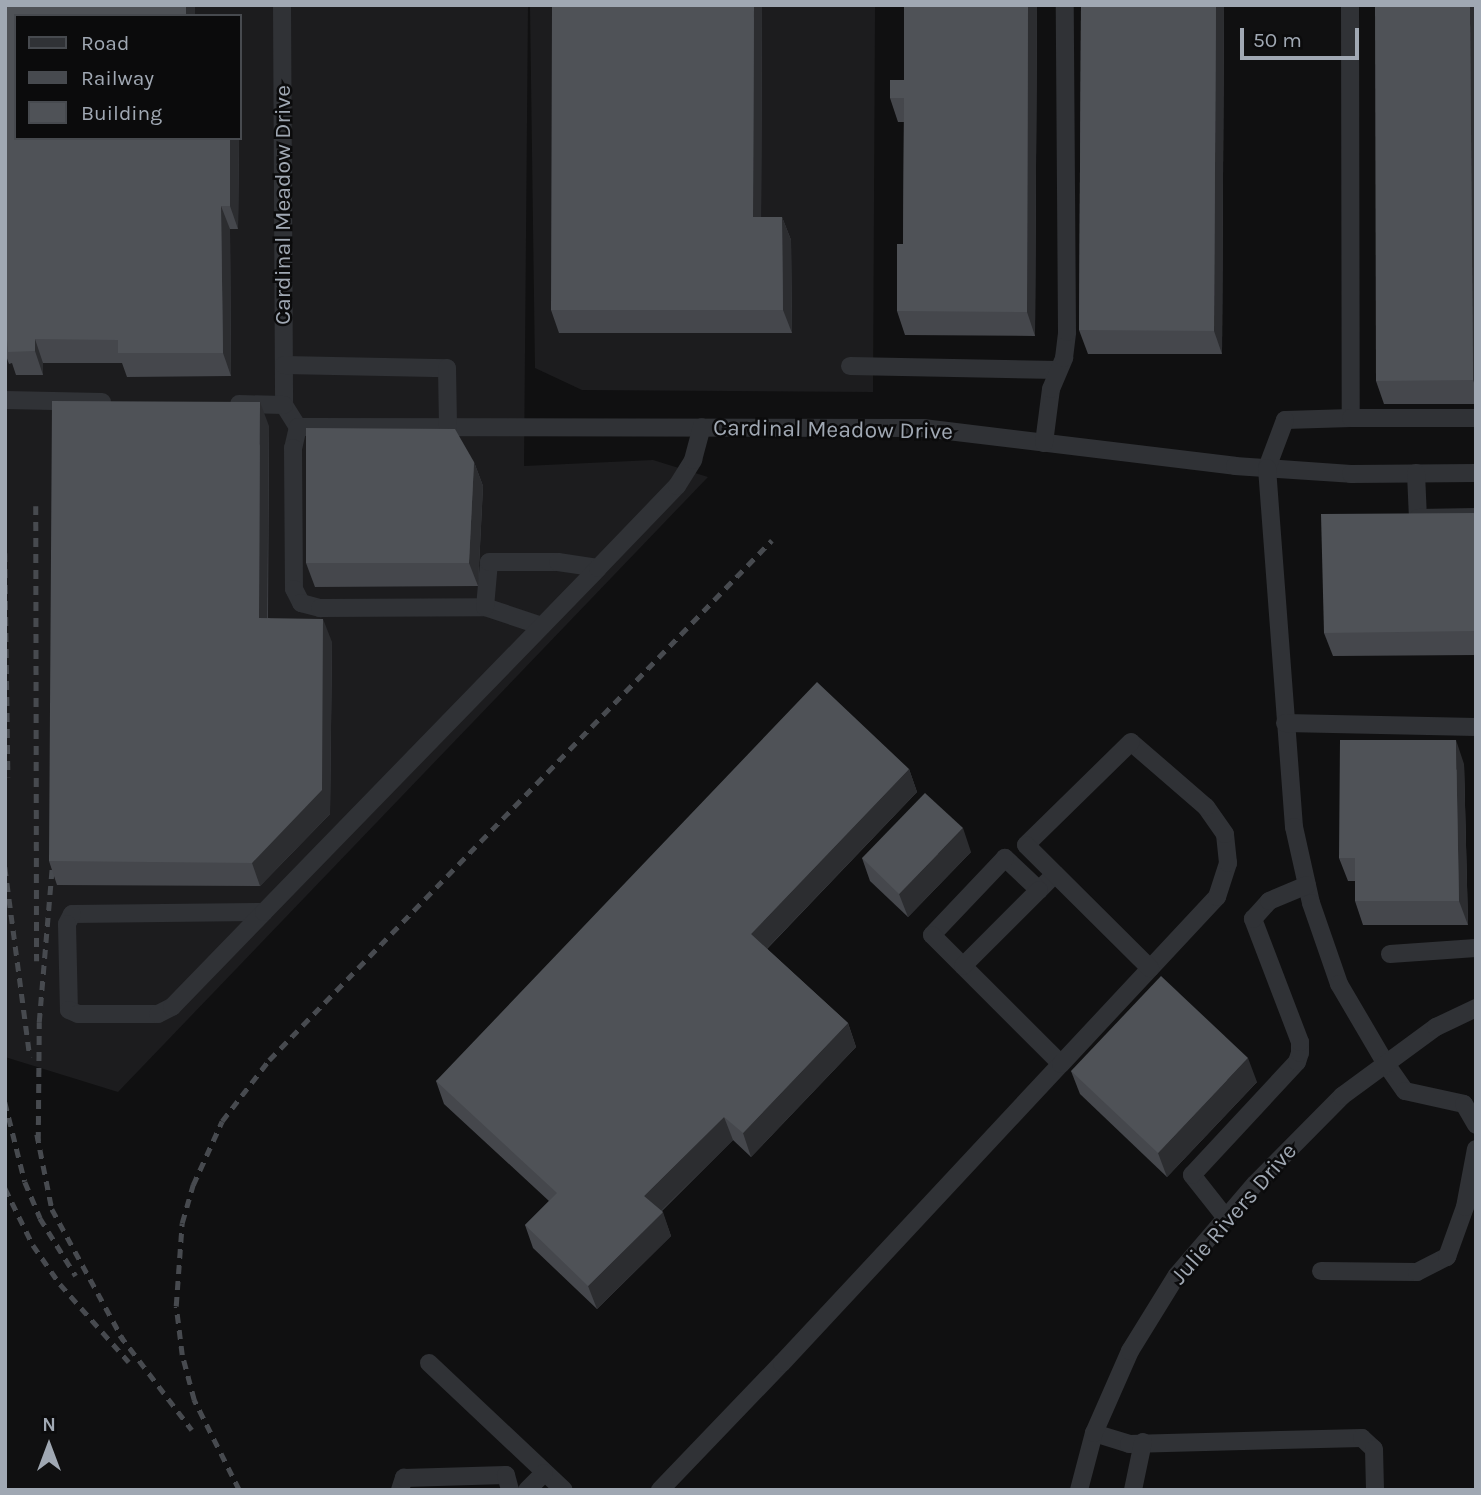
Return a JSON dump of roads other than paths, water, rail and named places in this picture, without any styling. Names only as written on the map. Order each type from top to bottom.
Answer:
[{"type":"street","name":"Cardinal Meadow Drive","points":[[282,5],[284,405]]},
{"type":"street","points":[[1044,443],[1067,332],[1065,5]]},
{"type":"street","points":[[1350,5],[1351,418]]},
{"type":"street","points":[[284,365],[447,368],[448,427]]},
{"type":"street","points":[[850,366],[1058,370]]},
{"type":"street","points":[[5,400],[117,402]]},
{"type":"street","points":[[214,404],[284,405],[298,426],[292,448],[294,589],[301,603],[320,608],[485,607],[542,626]]},
{"type":"street","points":[[1476,418],[1285,420],[1267,468],[1294,827],[1307,885],[1339,984],[1405,1091],[1464,1104],[1476,1125]]},
{"type":"street","name":"Cardinal Meadow Drive","points":[[298,426],[923,428],[1267,468],[1476,473]]},
{"type":"street","points":[[264,912],[72,915],[67,925],[69,1010],[78,1014],[158,1014],[172,1007],[677,486],[694,460],[702,427]]},
{"type":"street","points":[[1416,473],[1418,518]]},
{"type":"street","points":[[1393,518],[1476,517]]},
{"type":"street","points":[[485,607],[489,562],[558,562],[598,568]]},
{"type":"street","points":[[1285,723],[1476,727]]},
{"type":"street","points":[[660,1490],[1217,897],[1228,863],[1225,834],[1206,807],[1131,742],[1026,845],[1150,968]]},
{"type":"street","points":[[1039,890],[1005,858],[932,935],[1061,1064]]},
{"type":"street","points":[[963,966],[1055,874]]},
{"type":"street","points":[[1226,1218],[1192,1175],[1297,1062],[1300,1053],[1300,1042],[1253,919],[1269,901],[1307,885]]},
{"type":"street","points":[[1390,954],[1476,948]]},
{"type":"street","name":"Julie Rivers Drive","points":[[1079,1490],[1094,1433],[1130,1351],[1177,1275],[1226,1218],[1342,1096],[1436,1027],[1476,1008]]},
{"type":"street","points":[[1321,1271],[1417,1272],[1447,1256],[1465,1207],[1476,1149]]},
{"type":"street","points":[[429,1363],[564,1490]]},
{"type":"street","points":[[1094,1433],[1129,1444],[1362,1438],[1374,1449],[1375,1490]]},
{"type":"street","points":[[1133,1490],[1143,1442]]},
{"type":"street","points":[[527,1490],[544,1472]]},
{"type":"street","points":[[400,1490],[404,1478],[506,1475],[510,1490]]},
{"type":"railway","points":[[36,506],[37,961]]},
{"type":"railway","points":[[239,1490],[194,1400],[182,1355],[176,1306],[182,1223],[193,1185],[222,1121],[269,1060],[772,540]]},
{"type":"railway","points":[[5,553],[8,777]]},
{"type":"railway","points":[[38,1141],[39,1022],[53,854]]},
{"type":"railway","points":[[5,867],[30,1057]]},
{"type":"railway","points":[[5,1102],[25,1182],[40,1218],[76,1276]]},
{"type":"railway","points":[[37,1134],[52,1209],[124,1341]]},
{"type":"railway","points":[[5,1188],[33,1245],[60,1284],[129,1362]]},
{"type":"railway","points":[[120,1335],[192,1430]]}]
